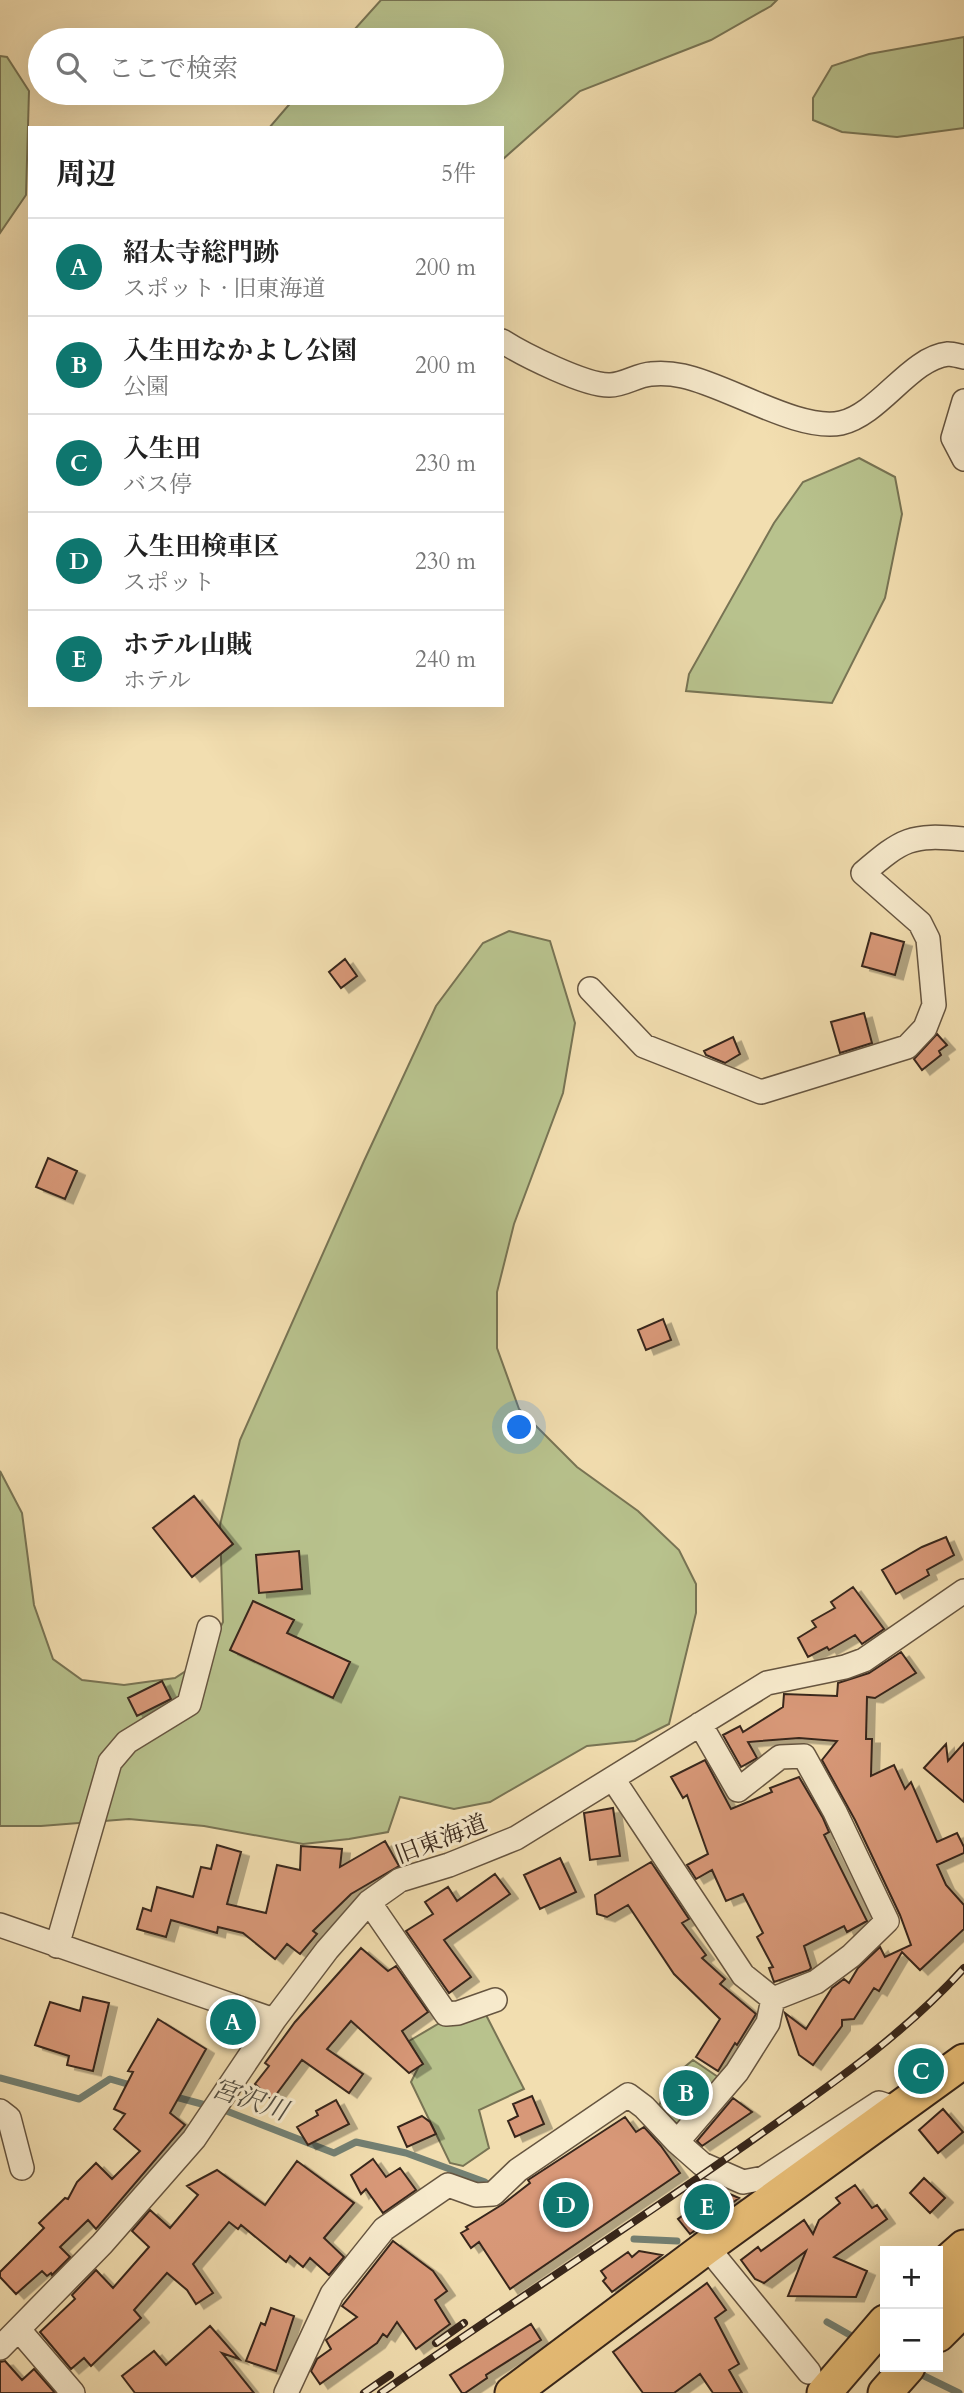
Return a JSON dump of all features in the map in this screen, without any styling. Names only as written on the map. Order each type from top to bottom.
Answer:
[{"type":"highway","points":[[512,2393],[707,2247],[964,2061]]},
{"type":"highway","points":[[943,2266],[964,2247]]},
{"type":"highway","points":[[943,2295],[964,2274]]},
{"type":"highway","points":[[943,2330],[964,2309]]},
{"type":"highway","points":[[816,2382],[880,2326]]},
{"type":"highway","points":[[850,2393],[880,2359]]},
{"type":"highway","points":[[885,2393],[904,2372]]},
{"type":"street","points":[[504,342],[521,353],[593,384],[612,386],[651,374],[682,375],[786,414],[819,423],[840,423],[859,416],[936,358],[949,354],[964,357]]},
{"type":"street","points":[[964,401],[953,438],[964,459]]},
{"type":"street","points":[[590,989],[644,1046],[761,1092],[907,1046],[925,1028],[934,1005],[928,939],[919,923],[863,873],[894,846],[919,837],[964,839]]},
{"type":"street","name":"旧東海道","points":[[0,2348],[102,2244],[194,2139],[274,2020],[327,1950],[369,1902],[400,1880],[449,1866],[516,1838],[767,1683],[845,1667],[864,1660],[964,1591]]},
{"type":"street","points":[[57,1945],[110,1762],[127,1742],[189,1704],[209,1628]]},
{"type":"street","points":[[701,1724],[738,1790],[780,1757],[804,1756],[835,1812],[887,1921],[851,1956],[816,1982],[773,1999]]},
{"type":"street","points":[[613,1779],[743,1975],[773,1999]]},
{"type":"street","points":[[369,1902],[446,2014],[458,2013],[495,2000]]},
{"type":"street","points":[[0,1925],[274,2020]]},
{"type":"street","points":[[677,2142],[737,2072],[768,2023],[773,1999]]},
{"type":"street","points":[[286,2393],[332,2294],[384,2229],[448,2185],[476,2195],[493,2194],[518,2171],[628,2095],[644,2107],[677,2142],[711,2169],[743,2182],[764,2178],[879,2104],[899,2107]]},
{"type":"street","points":[[0,2111],[9,2118],[22,2168]]},
{"type":"street","points":[[707,2247],[816,2382]]},
{"type":"street","points":[[19,2330],[73,2393]]},
{"type":"green space","points":[[381,0],[777,0],[711,40],[580,91],[504,158],[504,126],[271,126],[289,105],[504,105],[504,28],[356,28]]},
{"type":"green space","points":[[964,37],[964,128],[897,137],[842,132],[813,120],[813,98],[832,66],[869,54]]},
{"type":"green space","points":[[0,56],[7,57],[28,89],[29,105],[26,195],[0,233]]},
{"type":"green space","points":[[859,458],[895,477],[902,514],[885,598],[832,703],[686,691],[689,674],[774,523],[803,482]]},
{"type":"green space","points":[[509,931],[550,941],[575,1023],[563,1093],[514,1224],[497,1292],[497,1348],[519,1409],[577,1467],[638,1511],[679,1550],[696,1584],[696,1613],[669,1724],[635,1741],[587,1746],[490,1802],[454,1809],[400,1797],[388,1832],[349,1839],[303,1844],[204,1826],[129,1819],[41,1826],[0,1826],[0,1471],[22,1513],[34,1605],[53,1659],[82,1680],[124,1685],[175,1678],[204,1659],[223,1622],[220,1525],[240,1440],[436,1006],[483,943]]},
{"type":"green space","points":[[485,2013],[524,2089],[479,2110],[489,2148],[463,2166],[450,2163],[411,2082],[421,2062],[409,2041],[438,2024]]},
{"type":"green space","points":[[693,2060],[718,2077],[681,2127],[658,2108],[671,2078]]},
{"type":"building","points":[[871,933],[904,942],[895,975],[862,966]]},
{"type":"building","points":[[345,959],[357,976],[341,988],[329,972]]},
{"type":"building","points":[[864,1013],[872,1043],[840,1053],[831,1022]]},
{"type":"building","points":[[937,1034],[947,1045],[939,1051],[941,1055],[922,1070],[914,1059]]},
{"type":"building","points":[[733,1037],[740,1054],[725,1063],[706,1055],[704,1051]]},
{"type":"building","points":[[48,1158],[77,1171],[65,1199],[36,1187]]},
{"type":"building","points":[[663,1319],[671,1340],[646,1350],[638,1330]]},
{"type":"building","points":[[194,1496],[233,1544],[192,1577],[153,1528]]},
{"type":"building","points":[[946,1537],[954,1555],[927,1570],[929,1575],[896,1594],[882,1570],[922,1547]]},
{"type":"building","points":[[299,1551],[302,1589],[259,1593],[256,1555]]},
{"type":"building","points":[[853,1587],[884,1629],[862,1644],[855,1635],[829,1650],[827,1647],[808,1657],[798,1638],[816,1627],[812,1621],[835,1608],[831,1602]]},
{"type":"building","points":[[253,1601],[294,1620],[287,1633],[350,1662],[333,1698],[230,1650]]},
{"type":"building","points":[[901,1652],[916,1673],[875,1698],[867,1697],[866,1739],[872,1739],[871,1776],[894,1765],[905,1789],[911,1782],[937,1842],[957,1833],[964,1853],[937,1865],[946,1885],[964,1905],[964,1929],[920,1970],[902,1952],[879,1991],[874,1988],[854,2019],[842,2020],[842,2026],[813,2065],[799,2055],[785,2013],[806,2029],[832,1988],[844,1979],[849,1983],[858,1968],[880,1947],[885,1957],[911,1945],[900,1915],[855,1820],[822,1760],[837,1741],[799,1738],[748,1742],[757,1758],[741,1767],[723,1735],[740,1726],[743,1732],[783,1707],[784,1694],[837,1696],[838,1683],[869,1673]]},
{"type":"building","points":[[162,1681],[171,1699],[137,1716],[128,1698]]},
{"type":"building","points":[[964,1743],[964,1802],[924,1768],[946,1744],[948,1761]]},
{"type":"building","points":[[705,1760],[731,1809],[772,1792],[770,1788],[799,1777],[823,1818],[829,1832],[824,1835],[867,1921],[847,1932],[844,1926],[804,1946],[811,1968],[809,1970],[774,1982],[769,1968],[773,1967],[757,1937],[763,1933],[743,1894],[726,1901],[712,1870],[696,1879],[687,1865],[708,1854],[687,1795],[683,1798],[671,1777]]},
{"type":"building","points":[[613,1808],[620,1856],[590,1860],[584,1813]]},
{"type":"building","points":[[385,1841],[399,1866],[351,1894],[313,1931],[317,1934],[300,1954],[287,1944],[275,1959],[243,1933],[218,1927],[217,1933],[171,1920],[166,1937],[137,1929],[143,1908],[151,1911],[157,1887],[193,1897],[201,1867],[211,1869],[217,1845],[241,1852],[227,1904],[266,1913],[277,1865],[300,1870],[301,1846],[342,1849],[340,1867]]},
{"type":"building","points":[[560,1858],[576,1892],[540,1909],[524,1875]]},
{"type":"building","points":[[651,1862],[689,1919],[682,1923],[706,1955],[702,1958],[725,1979],[720,1984],[756,2014],[718,2071],[696,2057],[720,2019],[674,1974],[628,1905],[607,1917],[597,1914],[595,1895]]},
{"type":"building","points":[[495,1874],[510,1894],[444,1940],[471,1977],[449,1993],[406,1931],[433,1914],[425,1902],[448,1887],[457,1901]]},
{"type":"building","points":[[361,1948],[388,1971],[396,1966],[428,2012],[402,2031],[423,2064],[409,2073],[351,2021],[327,2049],[363,2074],[349,2093],[302,2060],[272,2100],[255,2084],[269,2066],[265,2063],[295,2022]]},
{"type":"building","points":[[83,1997],[109,2003],[93,2071],[67,2065],[69,2056],[35,2045],[50,2002],[80,2011]]},
{"type":"building","points":[[158,2019],[206,2049],[170,2113],[185,2125],[96,2229],[88,2220],[60,2247],[70,2257],[52,2275],[51,2273],[47,2276],[42,2271],[16,2294],[0,2277],[0,2272],[44,2228],[39,2223],[65,2198],[68,2199],[77,2182],[96,2163],[112,2179],[140,2151],[114,2129],[125,2114],[114,2109],[133,2072],[128,2071]]},
{"type":"building","points":[[532,2096],[544,2124],[515,2137],[508,2121],[518,2116],[513,2104]]},
{"type":"building","points":[[733,2098],[752,2112],[702,2146],[697,2141]]},
{"type":"building","points":[[336,2100],[349,2124],[308,2145],[297,2127],[318,2115],[316,2111]]},
{"type":"building","points":[[943,2109],[963,2132],[938,2153],[919,2130]]},
{"type":"building","points":[[422,2116],[430,2122],[436,2134],[407,2147],[398,2127]]},
{"type":"building","points":[[625,2117],[636,2132],[644,2127],[680,2173],[510,2289],[479,2242],[471,2248],[461,2233],[530,2183],[528,2180]]},
{"type":"building","points":[[373,2159],[386,2177],[400,2168],[416,2190],[383,2213],[366,2189],[361,2194],[351,2175]]},
{"type":"building","points":[[297,2161],[354,2203],[324,2238],[344,2257],[329,2275],[310,2258],[303,2267],[290,2256],[286,2262],[241,2225],[238,2229],[229,2222],[193,2264],[213,2293],[196,2304],[187,2290],[167,2273],[134,2310],[141,2318],[91,2366],[84,2358],[71,2369],[40,2332],[75,2299],[72,2295],[96,2270],[113,2288],[149,2247],[132,2231],[150,2210],[170,2228],[198,2195],[187,2186],[217,2170],[265,2205]]},
{"type":"building","points":[[924,2178],[945,2198],[930,2213],[910,2193]]},
{"type":"building","points":[[855,2185],[872,2208],[877,2205],[887,2219],[834,2257],[867,2271],[856,2297],[788,2296],[806,2251],[764,2283],[755,2279],[741,2260],[758,2247],[761,2251],[804,2220],[813,2234],[819,2220],[840,2203],[836,2198]]},
{"type":"building","points":[[718,2189],[739,2198],[690,2234],[678,2219]]},
{"type":"building","points":[[393,2241],[433,2271],[447,2291],[435,2300],[450,2324],[416,2349],[397,2322],[387,2337],[383,2334],[377,2343],[320,2384],[311,2371],[317,2359],[331,2349],[326,2340],[357,2317],[342,2306]]},
{"type":"building","points":[[639,2251],[662,2255],[612,2292],[603,2281],[606,2278],[601,2271],[628,2252],[632,2257]]},
{"type":"building","points":[[707,2283],[726,2310],[715,2318],[739,2364],[729,2370],[742,2393],[713,2393],[700,2374],[674,2393],[643,2393],[613,2352]]},
{"type":"building","points":[[271,2308],[294,2316],[276,2371],[246,2361],[261,2323],[265,2325]]},
{"type":"building","points":[[531,2324],[541,2340],[462,2393],[450,2375]]},
{"type":"building","points":[[210,2326],[239,2359],[222,2353],[254,2393],[135,2393],[122,2376],[154,2351],[166,2365]]},
{"type":"building","points":[[5,2361],[22,2380],[34,2369],[55,2393],[0,2393],[0,2362]]},
{"type":"waterway","name":"宮沢川","points":[[0,2078],[79,2099],[110,2079],[134,2086]]},
{"type":"waterway","name":"宮沢川","points":[[172,2096],[224,2110],[334,2153],[356,2142],[406,2153],[485,2182]]},
{"type":"waterway","name":"宮沢川","points":[[634,2239],[677,2241]]},
{"type":"waterway","name":"宮沢川","points":[[827,2322],[857,2339]]},
{"type":"waterway","name":"宮沢川","points":[[873,2348],[880,2352]]},
{"type":"waterway","name":"宮沢川","points":[[916,2372],[959,2393]]},
{"type":"railway","points":[[381,2393],[697,2179],[829,2085],[913,2019],[964,1968]]},
{"type":"railway","points":[[436,2343],[464,2323]]},
{"type":"railway","points":[[364,2393],[390,2375]]},
{"type":"place","name":"紹太寺総門跡","points":[[233,2022]]},
{"type":"place","name":"入生田","points":[[921,2071]]},
{"type":"place","name":"入生田なかよし公園","points":[[686,2093]]},
{"type":"place","name":"入生田検車区","points":[[566,2205]]},
{"type":"place","name":"ホテル山賊","points":[[707,2207]]}]
